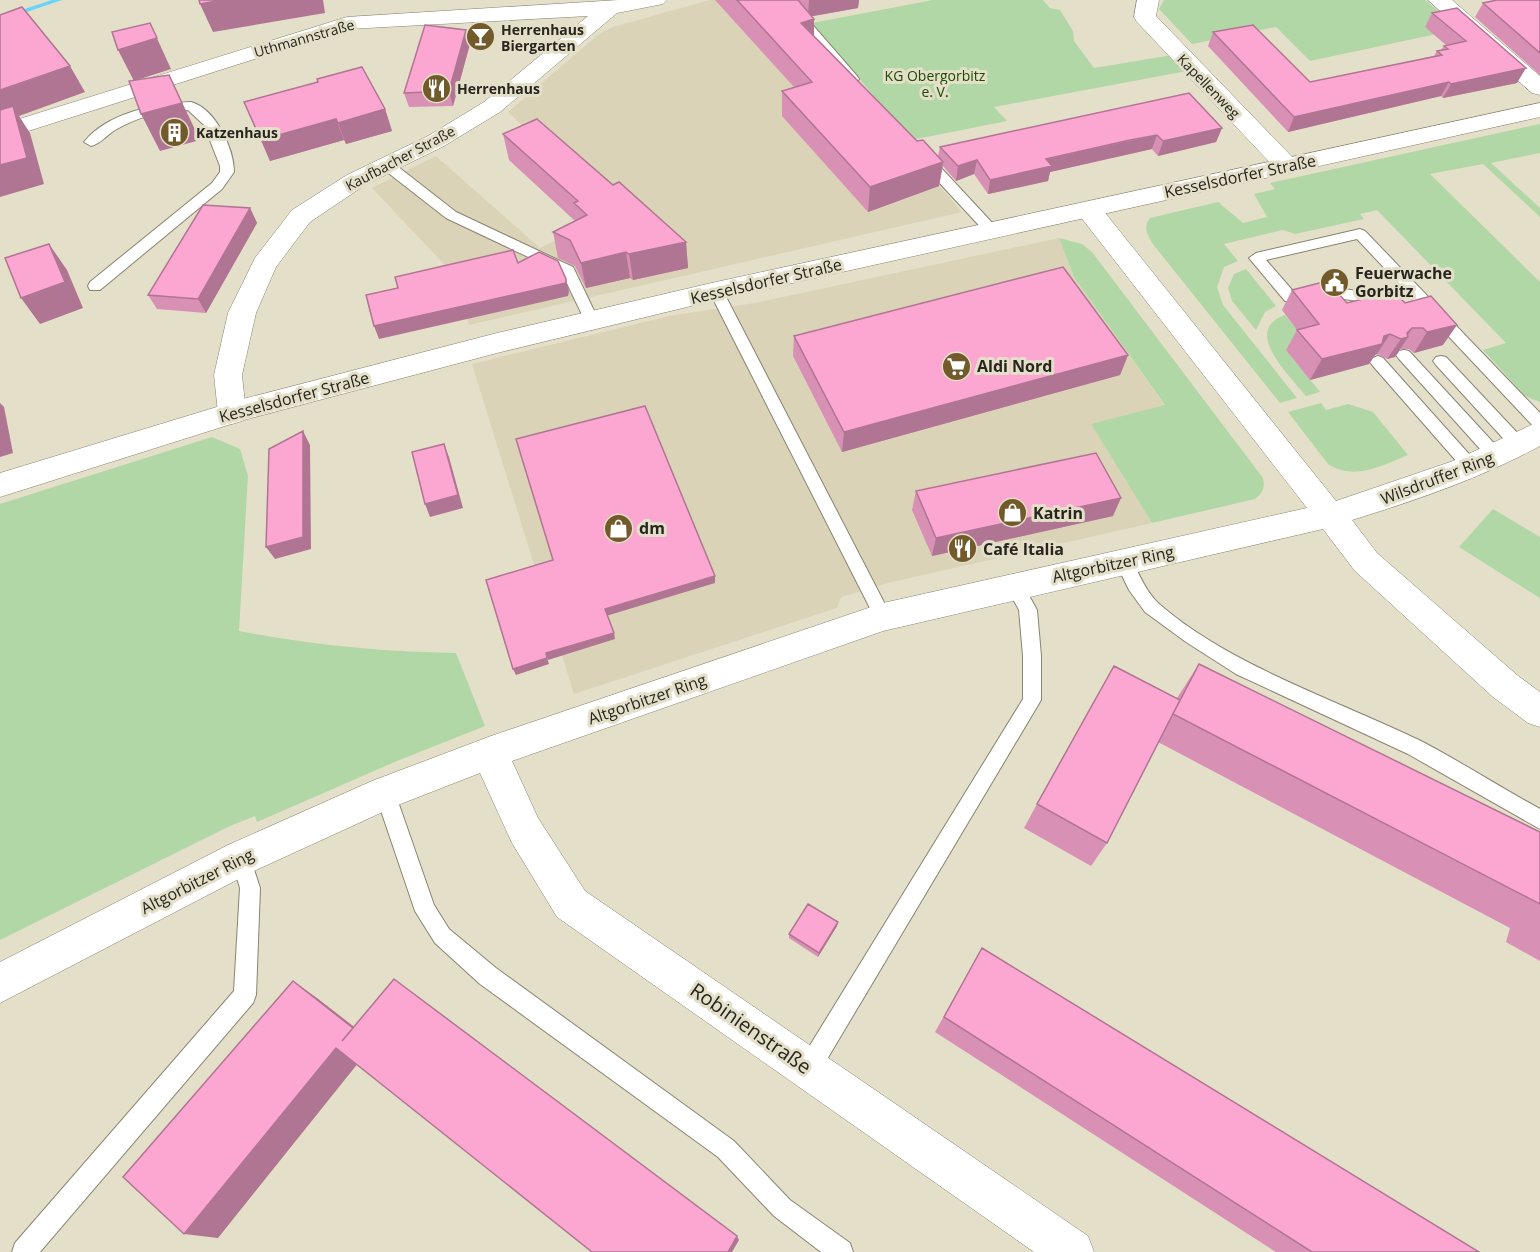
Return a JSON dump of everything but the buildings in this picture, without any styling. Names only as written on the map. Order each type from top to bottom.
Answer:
[{"type":"street","points":[[344,0],[347,23]]},
{"type":"street","name":"Uthmannstraße","points":[[0,133],[347,23],[610,8],[656,0]]},
{"type":"street","name":"Kapellenweg","points":[[1148,0],[1145,17],[1287,166]]},
{"type":"street","points":[[1439,0],[1540,88]]},
{"type":"street","name":"Kaufbacher Straße","points":[[232,413],[228,375],[242,314],[264,264],[301,216],[356,180],[436,141],[492,107],[610,8]]},
{"type":"street","name":"Kesselsdorfer Straße","points":[[0,485],[232,413],[497,343],[716,291],[1540,110]]},
{"type":"street","points":[[1089,210],[1366,562],[1505,686],[1540,712]]},
{"type":"street","name":"Wilsdruffer Ring","points":[[1330,515],[1388,498],[1506,450]]},
{"type":"street","name":"Altgorbitzer Ring","points":[[0,984],[241,858],[385,794],[491,752],[883,618],[1330,515]]},
{"type":"street","name":"Robinienstraße","points":[[491,752],[502,786],[532,847],[571,904],[1072,1252]]},
{"type":"lane","points":[[785,0],[863,90]]},
{"type":"lane","points":[[91,142],[106,127],[122,121],[164,108],[191,106],[203,115],[214,131],[227,166],[227,172],[217,186],[95,286]]},
{"type":"lane","points":[[915,149],[992,231]]},
{"type":"lane","points":[[387,165],[451,215],[568,270],[592,321]]},
{"type":"lane","points":[[1429,307],[1317,290],[1290,297],[1256,258],[1360,234],[1540,423]]},
{"type":"lane","points":[[716,291],[883,618]]},
{"type":"lane","points":[[1404,355],[1506,450]]},
{"type":"lane","points":[[1441,361],[1506,450]]},
{"type":"lane","points":[[1378,362],[1506,450]]},
{"type":"lane","points":[[1124,561],[1151,607],[1192,637],[1243,668],[1415,748],[1540,820]]},
{"type":"lane","points":[[809,1068],[1032,700],[1032,656],[1028,610],[1015,586]]},
{"type":"lane","points":[[385,794],[425,911],[442,936],[488,976],[726,1149],[782,1208],[841,1252]]},
{"type":"lane","points":[[24,1252],[245,994],[250,888],[241,858]]},
{"type":"shaded area","points":[[710,0],[777,0],[962,212],[469,325],[456,277],[372,188],[436,156],[540,248],[622,208],[542,145],[508,112],[599,34],[613,27]]},
{"type":"shaded area","points":[[1059,238],[1074,277],[1165,406],[1091,424],[1152,523],[888,583],[841,597],[837,608],[574,694],[472,364],[669,316],[755,303]]},
{"type":"green space","name":"KG Obergorbitz e. V.","points":[[933,0],[1043,0],[1050,8],[1060,10],[1073,31],[1074,41],[1094,68],[1172,55],[1187,71],[994,107],[1007,121],[911,140],[812,23]]},
{"type":"green space","points":[[1164,0],[1425,0],[1460,29],[1310,61],[1276,27],[1192,44],[1159,9]]},
{"type":"green space","points":[[1540,124],[1540,153],[1491,163],[1540,208],[1540,217],[1483,164],[1430,174],[1540,282],[1540,402],[1525,396],[1483,350],[1506,343],[1377,210],[1360,214],[1364,219],[1295,234],[1283,230],[1224,244],[1238,261],[1224,267],[1217,287],[1223,305],[1297,398],[1280,403],[1152,243],[1146,230],[1150,218],[1218,202],[1243,223],[1267,217],[1254,194],[1275,189],[1270,183]]},
{"type":"green space","points":[[1059,238],[1082,244],[1092,252],[1263,478],[1263,490],[1255,499],[1152,523],[1091,424],[1165,405],[1074,277]]},
{"type":"green space","points":[[1246,269],[1276,306],[1265,312],[1256,330],[1232,301],[1228,288],[1234,274]]},
{"type":"green space","points":[[1285,315],[1309,344],[1286,350],[1320,392],[1306,396],[1273,354],[1268,342],[1267,331],[1273,322]]},
{"type":"green space","points":[[1321,403],[1326,410],[1348,404],[1373,412],[1408,455],[1358,472],[1338,469],[1328,464],[1288,412]]},
{"type":"green space","points":[[212,437],[240,449],[248,476],[239,631],[348,647],[456,653],[485,726],[397,761],[257,822],[255,816],[230,826],[0,940],[0,504]]},
{"type":"green space","points":[[1493,509],[1540,537],[1540,598],[1459,547]]},
{"type":"waterway","points":[[0,19],[59,0]]},
{"type":"place","name":"Herrenhaus Biergarten","points":[[480,37]]},
{"type":"place","name":"Herrenhaus","points":[[436,88]]},
{"type":"place","name":"Katzenhaus","points":[[175,132]]},
{"type":"place","name":"Feuerwache Gorbitz","points":[[1334,282]]},
{"type":"place","name":"Aldi Nord","points":[[956,366]]},
{"type":"place","name":"Katrin","points":[[1012,513]]},
{"type":"place","name":"dm","points":[[618,528]]},
{"type":"place","name":"Café Italia","points":[[962,549]]}]
